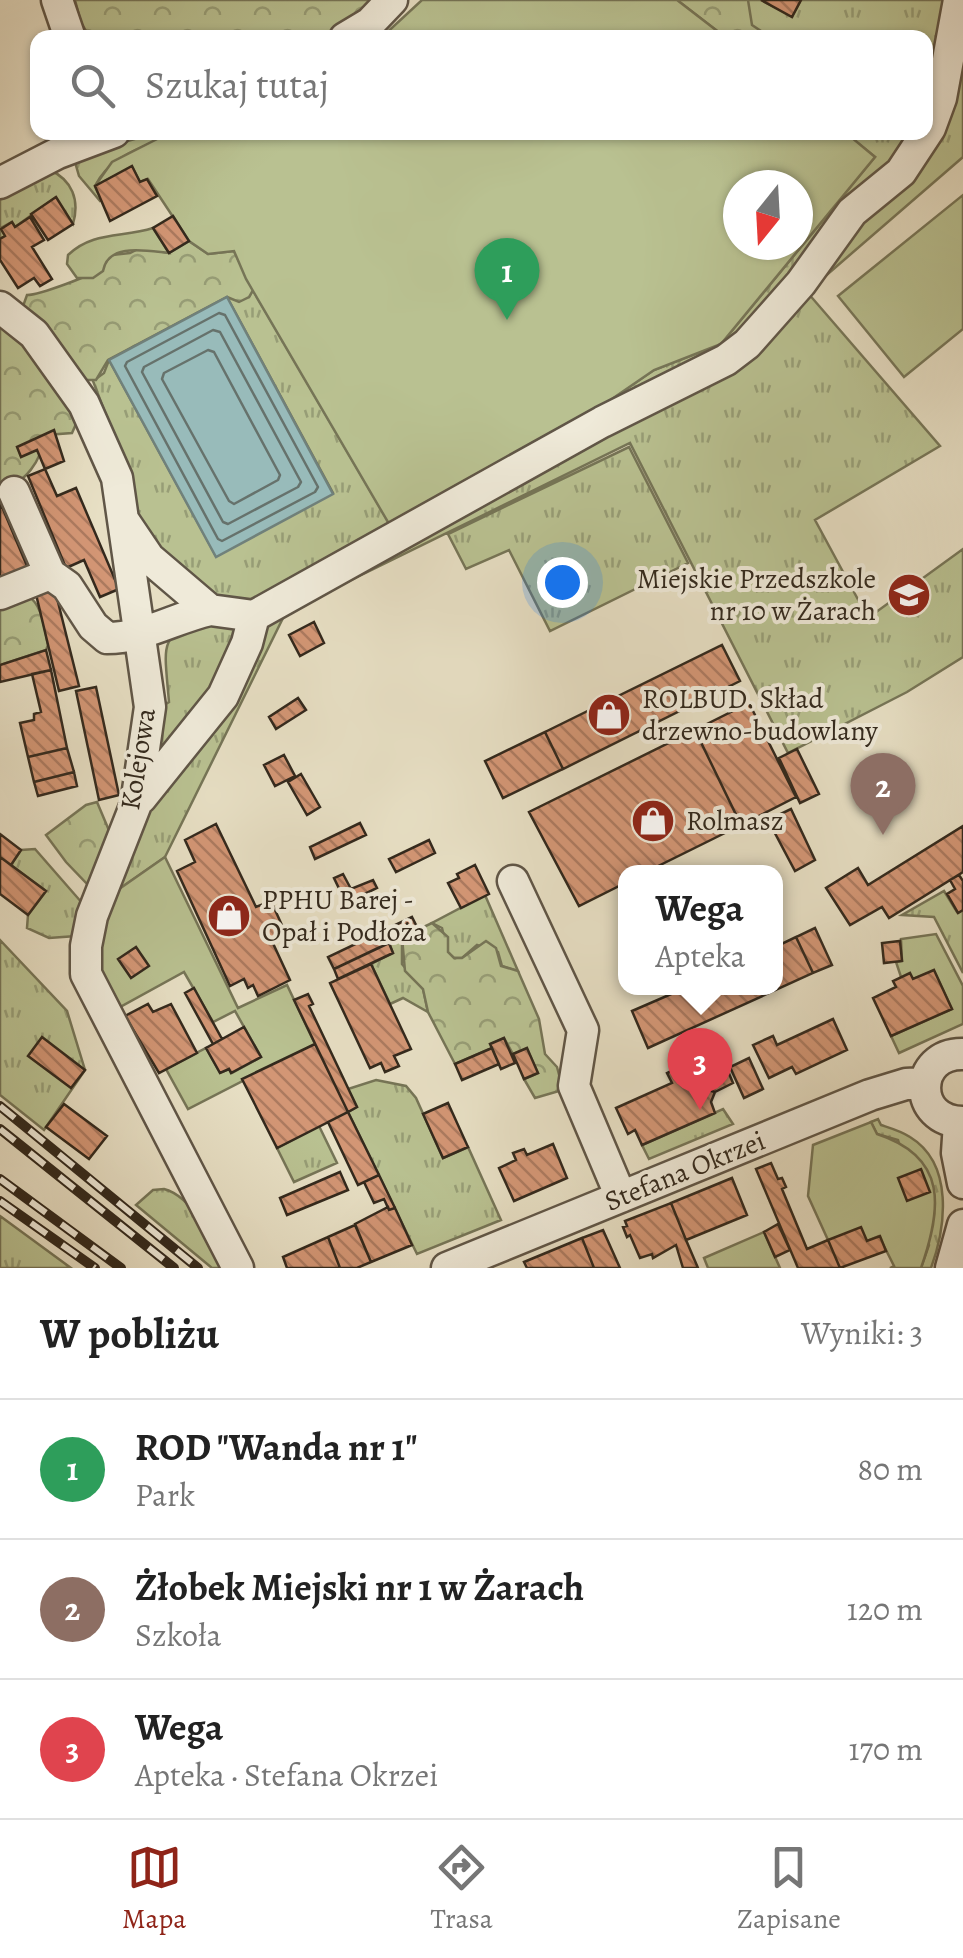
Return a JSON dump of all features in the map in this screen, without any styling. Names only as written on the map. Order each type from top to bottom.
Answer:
[{"type":"street","points":[[57,0],[67,30]]},
{"type":"street","points":[[358,30],[392,0]]},
{"type":"street","points":[[933,120],[941,98],[958,0]]},
{"type":"street","points":[[0,183],[93,140]]},
{"type":"street","points":[[14,492],[50,574],[67,586],[106,638],[140,636],[210,610],[254,616],[602,422],[726,360],[747,344],[801,284],[852,212],[901,172],[922,140]]},
{"type":"street","name":"Kolejowa","points":[[0,307],[34,334],[84,404],[117,478],[150,708],[136,804],[92,916],[86,974],[238,1268]]},
{"type":"street","points":[[124,521],[149,558],[210,610]]},
{"type":"street","points":[[0,594],[50,574]]},
{"type":"street","points":[[136,804],[222,696],[254,616]]},
{"type":"street","points":[[513,880],[583,1030],[574,1086],[620,1196]]},
{"type":"street","points":[[963,1054],[936,1062],[925,1083],[925,1095],[937,1115],[961,1122],[958,1153],[963,1183]]},
{"type":"street","name":"Stefana Okrzei","points":[[447,1268],[870,1095],[906,1084],[925,1083]]},
{"type":"street","points":[[952,1268],[963,1229]]},
{"type":"green space","points":[[75,0],[392,0],[353,30],[86,30]]},
{"type":"green space","points":[[422,0],[677,0],[716,30],[390,30]]},
{"type":"green space","points":[[677,0],[761,0],[792,16],[801,0],[963,0],[959,64],[963,69],[963,157],[807,292],[940,446],[815,520],[868,618],[963,549],[963,657],[907,692],[788,753],[630,443],[286,612],[165,857],[112,894],[156,710],[169,702],[169,642],[216,603],[137,526],[117,444],[93,381],[104,373],[109,360],[216,556],[333,493],[227,297],[249,297],[253,290],[392,528],[606,403],[654,370],[721,344],[790,260],[813,260],[813,232],[875,157],[854,140],[933,140],[933,30],[716,30]]},
{"type":"green space","points":[[677,0],[748,0],[752,25],[760,30],[716,30]]},
{"type":"green space","points":[[131,140],[159,140],[109,167],[95,186],[100,201],[79,176],[75,162],[80,155]]},
{"type":"green space","points":[[155,140],[855,140],[875,157],[813,232],[813,170],[723,170],[723,260],[790,260],[721,344],[654,370],[606,403],[392,529],[246,279],[234,251],[208,254],[189,241],[148,179],[140,182],[132,167],[95,186],[112,162]]},
{"type":"green space","points":[[50,170],[64,179],[72,192],[73,224],[55,198],[15,227],[12,222],[1,228],[5,236],[0,239],[0,199]]},
{"type":"green space","points":[[963,195],[963,329],[904,377],[838,296]]},
{"type":"green space","points":[[153,228],[169,253],[121,252],[112,256],[93,278],[77,278],[67,264],[68,255],[87,242]]},
{"type":"green space","points":[[189,241],[208,254],[234,251],[253,290],[249,297],[239,302],[227,297],[108,360],[96,380],[83,380],[22,309],[27,295],[89,275],[112,255],[140,248],[169,253]]},
{"type":"green space","points":[[0,313],[53,380],[76,424],[72,433],[46,435],[31,470],[17,482],[0,487]]},
{"type":"green space","points":[[629,447],[688,563],[550,631],[509,550],[466,569],[448,534]]},
{"type":"green space","points":[[27,595],[40,611],[48,645],[46,650],[0,665],[0,601]]},
{"type":"green space","points":[[97,802],[113,840],[91,888],[46,835],[86,805]]},
{"type":"green space","points":[[35,849],[83,904],[76,936],[49,938],[27,928],[28,915],[46,891],[11,865],[21,850]]},
{"type":"green space","points":[[165,857],[238,1008],[287,985],[315,1044],[188,1109],[166,1069],[206,1048],[220,1073],[229,1069],[232,1073],[261,1057],[235,1011],[213,1022],[184,972],[120,1007],[101,977],[97,963],[112,894]]},
{"type":"green space","points":[[944,891],[957,912],[963,910],[963,973],[934,917],[902,915]]},
{"type":"green space","points":[[485,895],[518,971],[502,966],[498,952],[477,945],[462,958],[454,958],[448,953],[442,928],[432,923]]},
{"type":"green space","points":[[432,923],[448,937],[448,952],[454,958],[462,958],[486,941],[496,948],[501,966],[518,971],[539,1019],[545,1054],[557,1067],[559,1091],[535,1098],[524,1079],[538,1073],[527,1049],[513,1054],[504,1038],[491,1044],[492,1048],[455,1064],[428,1012],[423,989],[405,971],[402,937]]},
{"type":"green space","points":[[936,934],[963,986],[963,1024],[899,1053],[891,1036],[952,1009],[934,971],[913,979],[901,977],[896,962],[902,961],[901,939]]},
{"type":"green space","points":[[402,937],[402,964],[423,989],[428,1012],[403,998],[390,1004],[371,964],[393,953],[389,943]]},
{"type":"green space","points":[[0,940],[67,1011],[85,1070],[44,1130],[0,1095]]},
{"type":"green space","points":[[376,1080],[406,1086],[416,1098],[443,1158],[468,1147],[501,1220],[417,1254],[348,1112],[357,1107],[348,1089]]},
{"type":"green space","points":[[723,1109],[733,1124],[649,1159],[642,1145]]},
{"type":"green space","points":[[878,1119],[881,1125],[907,1135],[934,1163],[943,1197],[943,1216],[931,1268],[921,1268],[929,1245],[898,1140],[877,1134],[871,1122]]},
{"type":"green space","points":[[871,1122],[877,1134],[917,1156],[934,1187],[933,1225],[921,1268],[890,1268],[894,1266],[879,1236],[867,1241],[828,1240],[808,1196],[813,1145]]},
{"type":"green space","points":[[319,1126],[337,1163],[294,1182],[277,1148]]},
{"type":"green space","points":[[164,1189],[193,1210],[226,1268],[212,1268],[136,1205],[153,1190]]},
{"type":"green space","points":[[0,1216],[71,1268],[0,1268]]},
{"type":"green space","points":[[764,1232],[780,1268],[708,1268],[704,1258]]},
{"type":"water","points":[[227,297],[333,494],[216,557],[109,360]]},
{"type":"building","points":[[761,0],[801,0],[792,17]]},
{"type":"building","points":[[132,166],[140,182],[147,179],[157,196],[110,221],[95,186]]},
{"type":"building","points":[[56,197],[73,224],[48,240],[31,214]]},
{"type":"building","points":[[173,216],[189,241],[169,253],[153,228]]},
{"type":"building","points":[[30,217],[44,240],[32,247],[52,279],[40,286],[34,278],[18,288],[0,260],[0,239],[5,236],[1,229],[12,222],[15,227]]},
{"type":"building","points":[[54,430],[64,461],[45,469],[37,450],[21,457],[17,447]]},
{"type":"building","points":[[45,469],[57,496],[76,488],[119,589],[100,597],[84,560],[66,568],[28,476]]},
{"type":"building","points":[[0,502],[30,573],[0,586]]},
{"type":"building","points":[[54,586],[79,686],[59,691],[35,590]]},
{"type":"building","points":[[314,622],[324,643],[300,656],[289,635]]},
{"type":"building","points":[[722,645],[740,681],[563,769],[545,732]]},
{"type":"building","points":[[46,650],[51,670],[0,682],[0,665]]},
{"type":"building","points":[[51,670],[67,748],[28,757],[20,723],[34,720],[34,714],[41,712],[32,674]]},
{"type":"building","points":[[96,687],[119,795],[99,800],[76,691]]},
{"type":"building","points":[[298,698],[306,710],[276,729],[269,717]]},
{"type":"building","points":[[749,703],[796,797],[741,825],[695,730]]},
{"type":"building","points":[[695,730],[741,825],[660,865],[618,865],[618,886],[579,906],[529,812]]},
{"type":"building","points":[[545,732],[563,769],[503,798],[485,761]]},
{"type":"building","points":[[67,748],[74,772],[34,782],[28,757]]},
{"type":"building","points":[[797,749],[819,794],[800,803],[779,758]]},
{"type":"building","points":[[284,755],[295,776],[275,786],[264,765]]},
{"type":"building","points":[[74,772],[77,786],[38,796],[34,782]]},
{"type":"building","points":[[301,774],[320,807],[307,815],[288,782]]},
{"type":"building","points":[[791,809],[815,860],[795,871],[768,820]]},
{"type":"building","points":[[360,823],[366,835],[315,859],[310,847]]},
{"type":"building","points":[[216,824],[256,907],[271,901],[285,932],[271,939],[290,980],[258,996],[253,985],[248,988],[244,979],[230,986],[177,871],[195,862],[185,840]]},
{"type":"building","points":[[963,826],[963,872],[889,918],[882,907],[850,925],[826,888],[858,868],[868,885]]},
{"type":"building","points":[[0,834],[21,850],[11,865],[0,857]]},
{"type":"building","points":[[429,840],[435,853],[396,872],[389,859]]},
{"type":"building","points":[[0,857],[46,891],[28,915],[0,894]]},
{"type":"building","points":[[475,865],[489,894],[461,908],[448,883]]},
{"type":"building","points":[[343,874],[351,889],[373,880],[377,888],[346,903],[334,878]]},
{"type":"building","points":[[959,875],[963,881],[963,910],[958,913],[947,894],[955,889],[950,880]]},
{"type":"building","points":[[412,917],[418,929],[334,969],[328,957]]},
{"type":"building","points":[[815,928],[832,965],[813,973],[796,937]]},
{"type":"building","points":[[796,937],[813,973],[783,987],[783,943]]},
{"type":"building","points":[[900,941],[902,961],[884,963],[882,943]]},
{"type":"building","points":[[389,943],[393,953],[338,979],[334,969]]},
{"type":"building","points":[[136,947],[149,966],[131,978],[118,959]]},
{"type":"building","points":[[371,964],[411,1049],[394,1056],[399,1066],[385,1072],[381,1063],[370,1068],[330,983]]},
{"type":"building","points":[[934,970],[952,1009],[891,1036],[873,998],[896,987],[893,981],[910,973],[913,979]]},
{"type":"building","points":[[194,988],[222,1039],[213,1044],[185,993]]},
{"type":"building","points":[[308,994],[313,1004],[309,1006],[357,1107],[348,1112],[294,1000]]},
{"type":"building","points":[[669,995],[765,995],[648,1048],[632,1011]]},
{"type":"building","points":[[148,1004],[153,1012],[171,1004],[197,1053],[159,1073],[125,1016]]},
{"type":"building","points":[[833,1019],[847,1050],[796,1074],[792,1067],[769,1078],[753,1045],[773,1036],[777,1045]]},
{"type":"building","points":[[244,1027],[261,1057],[231,1073],[229,1069],[220,1073],[206,1048]]},
{"type":"building","points":[[42,1037],[85,1070],[71,1088],[28,1056]]},
{"type":"building","points":[[504,1038],[515,1063],[501,1069],[490,1044]]},
{"type":"building","points":[[315,1044],[348,1112],[277,1148],[242,1079]]},
{"type":"building","points":[[492,1048],[499,1064],[462,1080],[455,1064]]},
{"type":"building","points":[[527,1048],[538,1073],[524,1079],[513,1054]]},
{"type":"building","points":[[719,1050],[733,1083],[715,1092],[704,1089],[690,1062]]},
{"type":"building","points":[[749,1058],[763,1089],[744,1098],[730,1067]]},
{"type":"building","points":[[690,1062],[704,1089],[715,1092],[711,1102],[715,1113],[642,1145],[635,1130],[628,1134],[616,1108],[672,1083],[667,1073]]},
{"type":"building","points":[[448,1103],[468,1147],[443,1158],[423,1114]]},
{"type":"building","points":[[64,1104],[107,1136],[89,1159],[46,1127]]},
{"type":"building","points":[[348,1112],[379,1175],[358,1185],[328,1122]]},
{"type":"building","points":[[553,1144],[567,1178],[514,1201],[499,1168],[516,1160],[513,1153],[524,1149],[527,1155]]},
{"type":"building","points":[[771,1163],[786,1187],[782,1189],[807,1249],[828,1240],[840,1268],[798,1268],[756,1169]]},
{"type":"building","points":[[921,1169],[930,1192],[907,1201],[898,1178]]},
{"type":"building","points":[[340,1172],[348,1190],[287,1215],[280,1198]]},
{"type":"building","points":[[379,1175],[395,1208],[389,1210],[384,1199],[374,1203],[364,1182]]},
{"type":"building","points":[[732,1178],[747,1215],[686,1240],[671,1203]]},
{"type":"building","points":[[671,1203],[698,1268],[683,1268],[676,1245],[653,1258],[652,1254],[640,1258],[630,1235],[627,1237],[625,1221]]},
{"type":"building","points":[[388,1207],[395,1208],[412,1245],[371,1262],[355,1224]]},
{"type":"building","points":[[778,1224],[790,1250],[775,1257],[764,1232]]},
{"type":"building","points":[[355,1225],[371,1262],[357,1268],[340,1268],[328,1237]]},
{"type":"building","points":[[861,1227],[867,1241],[880,1236],[886,1251],[840,1268],[828,1240]]},
{"type":"building","points":[[603,1230],[620,1268],[594,1268],[582,1238]]},
{"type":"building","points":[[328,1237],[340,1268],[287,1268],[283,1257]]},
{"type":"building","points":[[582,1238],[594,1268],[527,1268],[524,1262]]},
{"type":"railway","points":[[0,1106],[198,1268]]},
{"type":"railway","points":[[0,1129],[174,1268]]},
{"type":"railway","points":[[0,1179],[121,1268]]},
{"type":"railway","points":[[0,1201],[95,1268]]},
{"type":"place","name":"ROD \"Wanda nr 1\"","points":[[507,320]]},
{"type":"place","name":"Miejskie Przedszkole nr 10 w Żarach","points":[[909,595]]},
{"type":"place","name":"ROLBUD. Skład drzewno-budowlany","points":[[609,715]]},
{"type":"place","name":"Rolmasz","points":[[653,821]]},
{"type":"place","name":"Żłobek Miejski nr 1 w Żarach","points":[[883,835]]},
{"type":"place","name":"PPHU Barej - Opał i Podłoża","points":[[229,916]]},
{"type":"place","name":"Wega","points":[[700,1110]]}]
